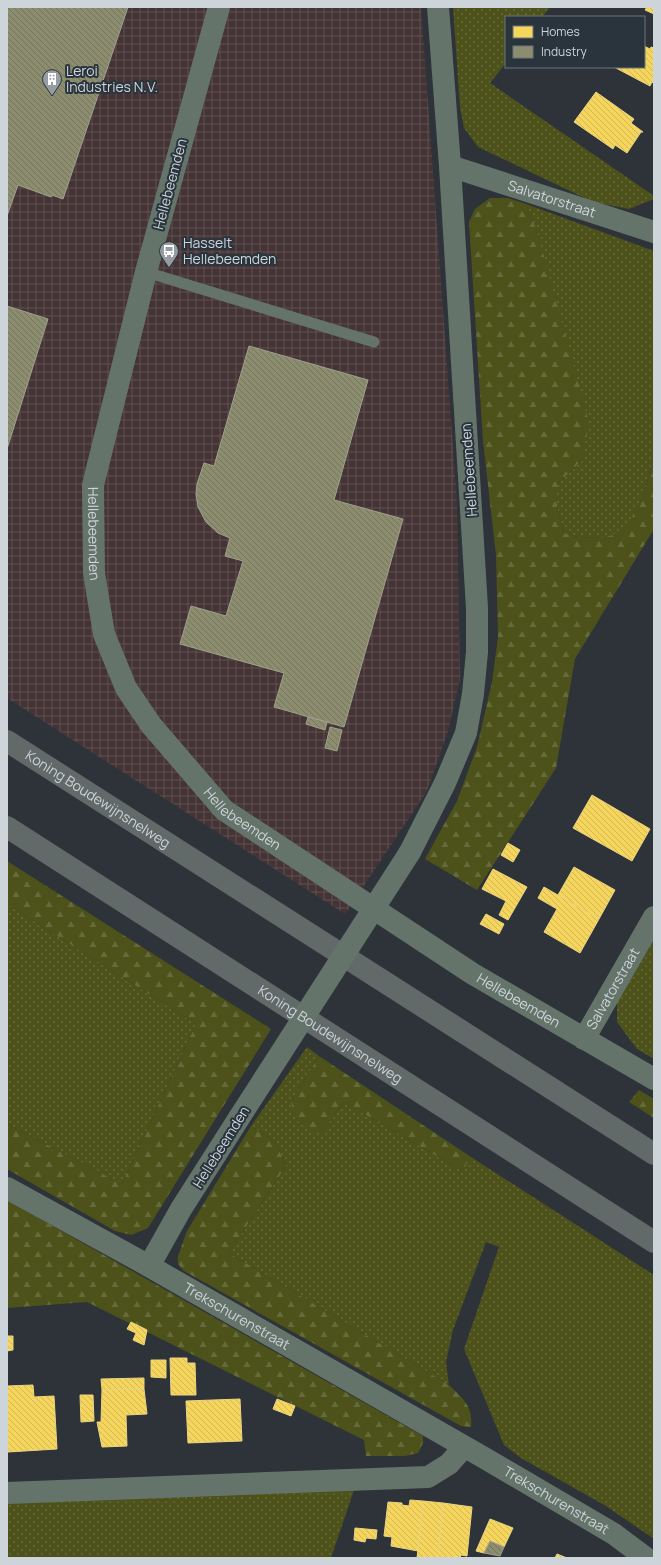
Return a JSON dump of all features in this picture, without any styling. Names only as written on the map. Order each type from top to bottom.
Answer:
[{"type":"highway","name":"Koning Boudewijnsnelweg","points":[[7,741],[654,1154]]},
{"type":"highway","name":"Koning Boudewijnsnelweg","points":[[7,827],[654,1242]]},
{"type":"street","name":"Hellebeemden","points":[[218,7],[146,272],[93,485],[94,574],[104,634],[126,688],[151,725],[224,810],[473,974],[654,1079]]},
{"type":"street","name":"Hellebeemden","points":[[149,1266],[181,1210],[239,1118],[410,852],[446,783],[466,733],[473,694],[477,652],[477,600],[450,166],[438,7]]},
{"type":"street","name":"Salvatorstraat","points":[[450,166],[654,232]]},
{"type":"street","name":"Salvatorstraat","points":[[584,1039],[654,917]]},
{"type":"street","name":"Trekschurenstraat","points":[[7,1188],[149,1266],[464,1447],[614,1534],[646,1558]]},
{"type":"street","points":[[7,1493],[428,1477],[449,1464],[464,1447]]},
{"type":"lane","points":[[146,272],[374,342]]},
{"type":"shaded area","points":[[7,7],[421,7],[457,503],[460,679],[448,731],[427,791],[345,914],[7,698]]},
{"type":"green space","points":[[453,7],[550,7],[543,16],[505,16],[505,64],[490,83],[654,196],[654,199],[629,209],[593,202],[478,147],[464,128],[460,107]]},
{"type":"green space","points":[[490,198],[508,198],[526,204],[537,231],[587,414],[587,434],[582,460],[557,485],[557,507],[564,533],[578,537],[604,538],[625,530],[644,494],[654,455],[654,529],[575,659],[556,768],[477,890],[425,859],[457,801],[477,747],[492,682],[498,637],[496,555],[483,441],[469,222],[475,209]]},
{"type":"green space","points":[[526,204],[654,251],[654,455],[644,494],[626,530],[604,538],[578,537],[564,533],[557,507],[557,485],[582,460],[537,231]]},
{"type":"green space","points":[[7,861],[271,1029],[148,1228],[131,1235],[115,1231],[7,1169],[7,1124],[122,1184],[196,1024],[7,904]]},
{"type":"green space","points":[[7,904],[196,1024],[122,1184],[7,1124]]},
{"type":"green space","points":[[654,933],[654,1059],[637,1049],[617,1022],[617,1001]]},
{"type":"green space","points":[[307,1047],[319,1056],[291,1102],[323,1131],[344,1102],[462,1171],[471,1157],[654,1275],[654,1539],[606,1506],[521,1458],[504,1445],[464,1349],[499,1247],[486,1242],[453,1330],[446,1362],[449,1385],[229,1253],[286,1166],[275,1141],[251,1126]]},
{"type":"green space","points":[[319,1056],[471,1157],[462,1171],[344,1102],[323,1131],[310,1132],[296,1120],[291,1102]]},
{"type":"green space","points":[[639,1090],[654,1099],[654,1118],[629,1102]]},
{"type":"green space","points":[[251,1126],[275,1141],[286,1166],[229,1253],[449,1385],[463,1399],[469,1408],[471,1427],[461,1426],[184,1271],[178,1264],[178,1256],[187,1231]]},
{"type":"green space","points":[[7,1200],[423,1436],[423,1443],[418,1453],[405,1456],[366,1456],[364,1440],[87,1302],[7,1308]]},
{"type":"green space","points":[[355,1487],[331,1558],[7,1558],[7,1501]]},
{"type":"building: Homes","points":[[647,7],[654,7],[654,14],[645,10]]},
{"type":"building: Homes","points":[[645,46],[650,49],[651,47],[654,48],[654,84],[652,82],[650,86],[616,68],[645,68]]},
{"type":"building: Homes","points":[[596,92],[634,119],[631,123],[643,132],[641,132],[627,153],[615,145],[613,149],[574,122]]},
{"type":"building: Homes","points":[[592,795],[650,829],[632,861],[573,828]]},
{"type":"building: Homes","points":[[508,843],[520,850],[513,862],[501,855]]},
{"type":"building: Homes","points":[[574,867],[615,890],[599,919],[558,895]]},
{"type":"building: Homes","points":[[493,869],[527,887],[508,920],[499,915],[506,901],[482,889]]},
{"type":"building: Homes","points":[[544,887],[599,919],[580,953],[544,932],[557,909],[538,898]]},
{"type":"building: Homes","points":[[486,914],[504,924],[499,934],[480,924]]},
{"type":"building: Homes","points":[[131,1322],[147,1330],[144,1345],[133,1340],[136,1333],[127,1329]]},
{"type":"building: Homes","points":[[7,1336],[13,1336],[13,1350],[7,1351]]},
{"type":"building: Homes","points":[[170,1358],[187,1358],[187,1363],[195,1363],[196,1395],[171,1395]]},
{"type":"building: Homes","points":[[151,1360],[166,1360],[166,1378],[151,1377]]},
{"type":"building: Homes","points":[[144,1378],[144,1389],[102,1390],[101,1379]]},
{"type":"building: Homes","points":[[33,1385],[34,1397],[54,1396],[57,1449],[8,1452],[7,1386]]},
{"type":"building: Homes","points":[[144,1389],[147,1414],[126,1415],[127,1446],[102,1447],[97,1422],[101,1422],[102,1390]]},
{"type":"building: Homes","points":[[80,1395],[93,1395],[94,1421],[81,1422]]},
{"type":"building: Homes","points":[[240,1399],[242,1441],[188,1443],[186,1401]]},
{"type":"building: Homes","points":[[277,1399],[295,1406],[291,1416],[273,1409]]},
{"type":"building: Homes","points":[[410,1500],[423,1501],[418,1551],[391,1546],[392,1537],[384,1536],[388,1502],[402,1503],[402,1505],[409,1506]]},
{"type":"building: Homes","points":[[423,1501],[443,1503],[438,1558],[417,1558]]},
{"type":"building: Homes","points":[[443,1503],[472,1507],[467,1556],[461,1555],[460,1558],[438,1558]]},
{"type":"building: Homes","points":[[490,1519],[513,1528],[504,1547],[490,1541],[484,1553],[476,1551]]},
{"type":"building: Homes","points":[[355,1528],[377,1530],[376,1539],[366,1538],[365,1542],[354,1540]]},
{"type":"building: Homes","points":[[557,1554],[567,1558],[555,1558]]},
{"type":"building: Industry","name":"Leroi Industries N.V.","points":[[7,7],[128,7],[63,199],[52,195],[51,197],[18,185],[7,216]]},
{"type":"building: Industry","points":[[7,306],[48,319],[7,449]]},
{"type":"building: Industry","points":[[249,346],[368,380],[334,500],[403,519],[344,727],[274,707],[284,673],[180,644],[191,606],[226,616],[243,561],[225,556],[230,538],[218,533],[206,522],[198,507],[196,494],[197,484],[204,463],[214,466]]},
{"type":"building: Industry","points":[[308,717],[327,722],[325,730],[306,724]]},
{"type":"building: Industry","points":[[330,727],[342,730],[337,751],[325,748]]},
{"type":"building: Industry","points":[[490,1541],[504,1547],[500,1556],[484,1553]]},
{"type":"place","name":"Leroi Industries N.V.","points":[[52,96]]},
{"type":"place","name":"Hasselt Hellebeemden","points":[[169,268]]}]
